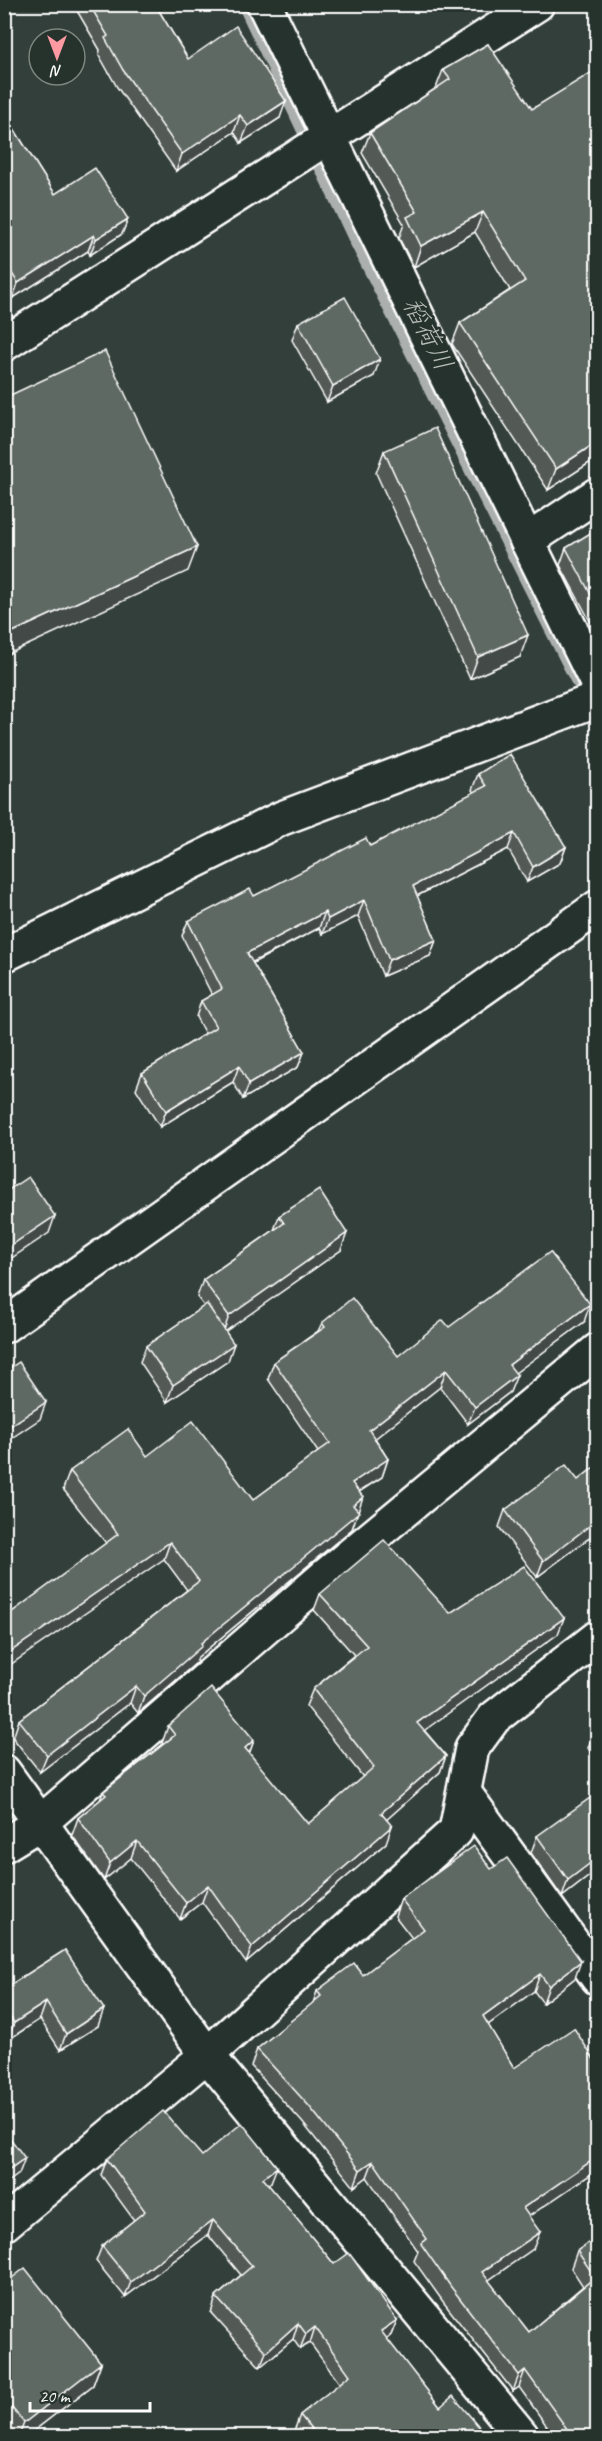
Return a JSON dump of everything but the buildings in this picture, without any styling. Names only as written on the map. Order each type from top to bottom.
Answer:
[{"type":"street","points":[[264,4],[328,139],[597,685]]},
{"type":"street","points":[[4,344],[537,4]]},
{"type":"street","points":[[527,540],[597,494]]},
{"type":"street","points":[[4,955],[282,818],[597,699]]},
{"type":"street","points":[[4,1326],[597,907]]},
{"type":"street","points":[[4,1845],[40,1822],[324,1577],[597,1350]]},
{"type":"street","points":[[4,2224],[207,2055],[456,1831],[465,1794],[472,1748],[494,1718],[597,1637]]},
{"type":"street","points":[[4,1772],[207,2055],[522,2436]]},
{"type":"street","points":[[465,1794],[597,1978]]},
{"type":"waterway","name":"稻荷川","points":[[243,4],[355,241],[577,682]]}]
